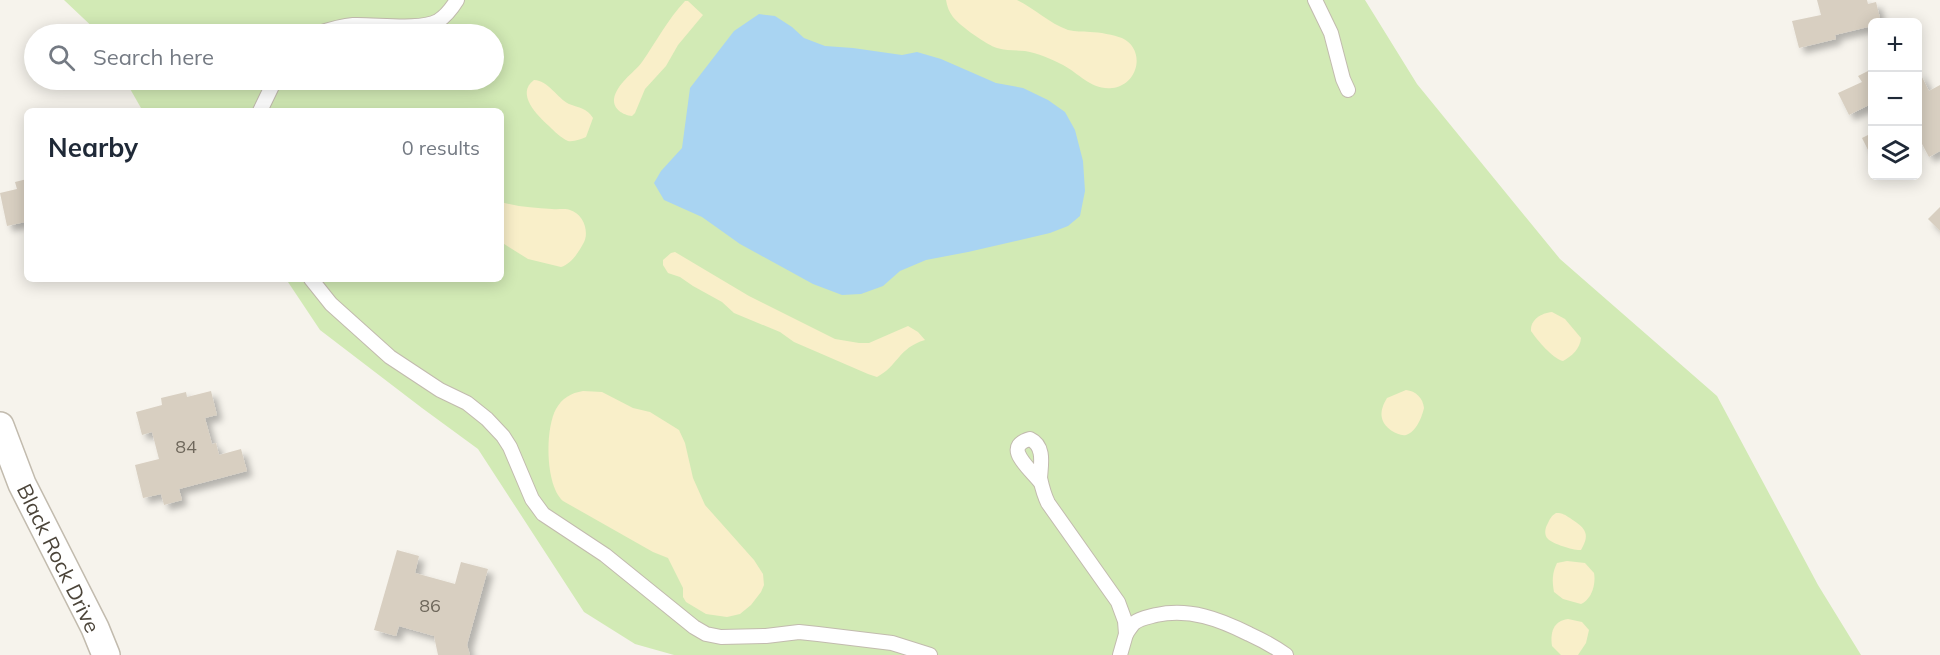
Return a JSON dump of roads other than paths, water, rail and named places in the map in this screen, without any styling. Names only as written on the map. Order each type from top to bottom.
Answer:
[{"type":"street","name":"Black Rock Drive","points":[[0,426],[22,484],[95,628],[106,655]]},
{"type":"lane","points":[[425,24],[438,20],[458,0]]},
{"type":"lane","points":[[1315,0],[1331,33],[1348,90]]},
{"type":"lane","points":[[261,108],[270,90]]},
{"type":"lane","points":[[313,282],[331,304],[390,357],[440,390],[467,403],[488,419],[510,447],[532,499],[543,514],[605,555],[694,627],[706,634],[721,637],[766,636],[799,632],[818,634],[892,643],[930,655]]},
{"type":"lane","points":[[1029,464],[1048,503],[1118,602],[1125,621],[1126,634]]},
{"type":"lane","points":[[1120,655],[1126,634],[1134,623],[1145,618],[1181,612],[1217,620],[1265,642],[1286,655]]},
{"type":"water","points":[[759,14],[775,16],[804,38],[825,46],[902,55],[917,52],[941,59],[996,83],[1023,88],[1048,100],[1065,112],[1075,130],[1083,161],[1085,191],[1080,216],[1068,226],[1050,233],[926,260],[900,271],[883,286],[861,294],[842,295],[813,284],[740,244],[702,217],[664,200],[654,183],[661,171],[682,148],[690,88],[734,31]]}]
